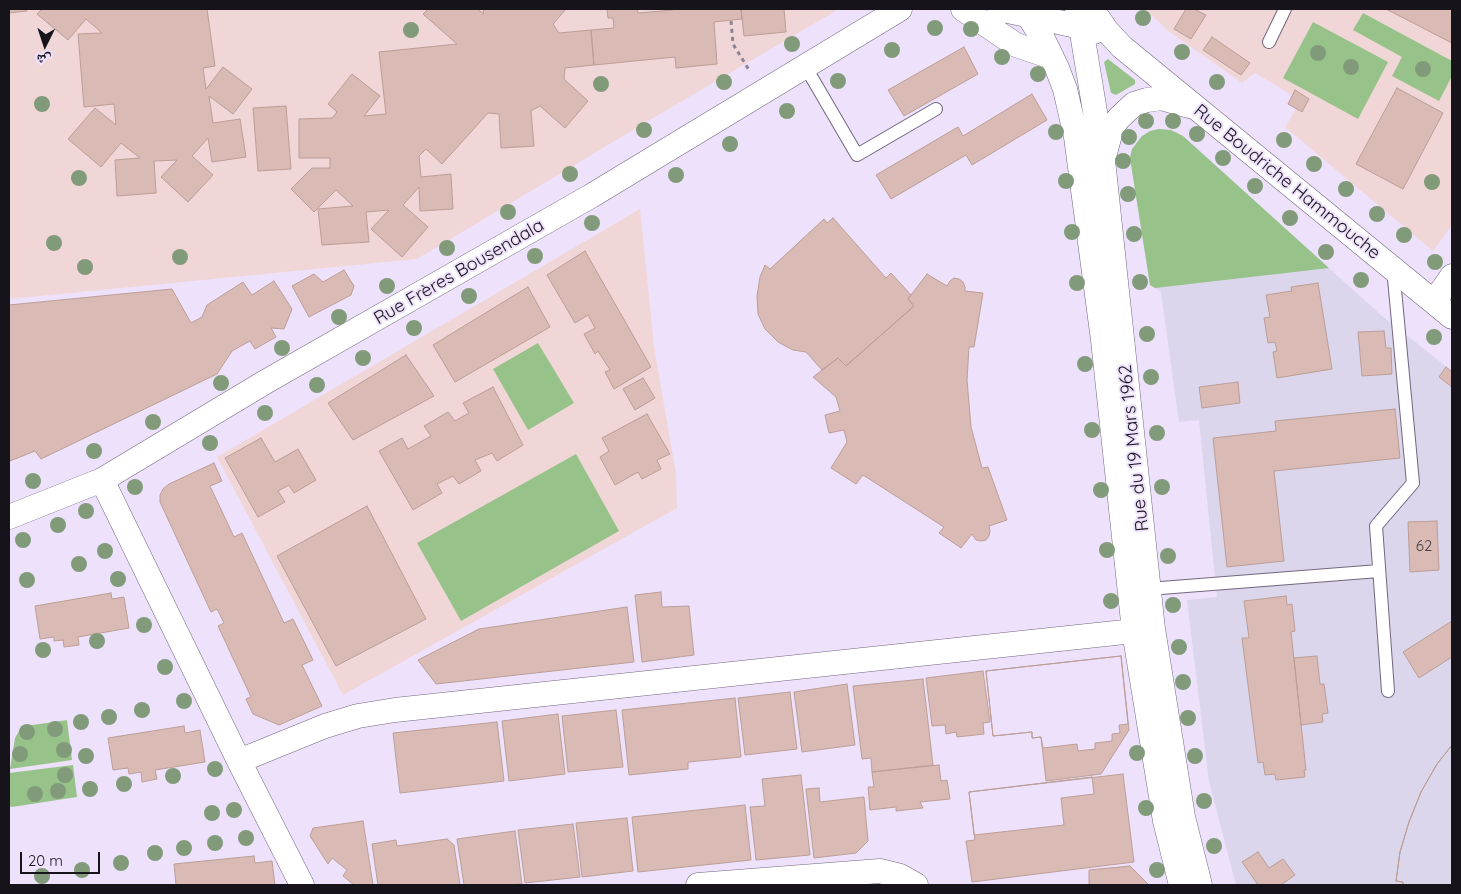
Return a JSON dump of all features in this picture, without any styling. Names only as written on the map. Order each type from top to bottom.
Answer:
[{"type":"street","name":"Rue Frères Bousendala","points":[[9,517],[102,480],[268,381],[591,196],[900,9]]},
{"type":"street","points":[[963,9],[1016,45],[1052,57]]},
{"type":"street","name":"Rue Boudriche Hammouche","points":[[999,9],[1083,15],[1092,31],[1122,47],[1443,310]]},
{"type":"street","name":"Rue du 19 Mars 1962","points":[[1026,12],[1052,57],[1065,89],[1070,108],[1080,166],[1103,340],[1134,630],[1164,812],[1181,885]]},
{"type":"street","name":"Rue du 19 Mars 1962","points":[[1083,15],[1104,160],[1153,629],[1183,817],[1200,885]]},
{"type":"street","points":[[1104,160],[1112,127],[1118,118],[1134,104],[1161,98],[1199,111]]},
{"type":"street","points":[[1443,310],[1452,276]]},
{"type":"street","points":[[102,480],[239,761],[302,885]]},
{"type":"street","points":[[239,761],[326,726],[358,716],[395,710],[1134,630]]},
{"type":"street","points":[[698,885],[880,871],[900,876],[916,885]]},
{"type":"lane","points":[[1269,42],[1285,9]]},
{"type":"lane","points":[[805,66],[857,155],[936,109]]},
{"type":"lane","points":[[1388,691],[1376,526],[1413,483],[1393,268]]},
{"type":"lane","points":[[1148,589],[1379,571]]},
{"type":"path","points":[[731,21],[733,44],[762,92]]},
{"type":"shaded area","points":[[9,9],[839,9],[417,259],[9,299]]},
{"type":"shaded area","points":[[1145,9],[1452,9],[1452,225],[1433,251],[1285,127],[1296,109],[1288,104],[1292,95],[1255,73],[1242,83],[1167,30]]},
{"type":"shaded area","points":[[1159,129],[1171,130],[1183,136],[1382,316],[1452,371],[1452,885],[1236,885],[1209,781],[1187,600],[1217,597],[1199,420],[1179,422],[1161,292],[1150,285],[1130,158],[1132,149],[1142,136]]},
{"type":"shaded area","points":[[640,209],[654,346],[676,474],[677,508],[343,695],[217,457]]},
{"type":"green space","points":[[1363,13],[1452,61],[1452,76],[1439,101],[1392,76],[1402,57],[1353,30]]},
{"type":"green space","points":[[1313,22],[1388,62],[1358,119],[1283,78]]},
{"type":"green space","points":[[1108,59],[1135,80],[1135,84],[1116,95],[1111,93],[1104,62]]},
{"type":"green space","points":[[1159,129],[1171,130],[1183,136],[1329,268],[1155,288],[1150,285],[1130,158],[1132,149],[1142,136],[1150,131]]},
{"type":"green space","points":[[538,343],[574,403],[528,430],[493,369]]},
{"type":"green space","points":[[576,454],[619,531],[461,621],[417,543]]},
{"type":"green space","points":[[67,720],[72,760],[10,769],[15,738],[19,731],[26,726]]},
{"type":"green space","points":[[73,765],[77,797],[9,806],[9,773]]},
{"type":"building","points":[[9,9],[26,9],[27,11],[9,13]]},
{"type":"building","points":[[42,9],[207,9],[215,66],[203,68],[206,89],[223,67],[252,89],[233,114],[209,96],[213,123],[240,119],[246,157],[212,162],[208,138],[192,156],[213,175],[188,202],[161,177],[177,160],[154,161],[156,193],[117,196],[115,160],[140,158],[121,143],[101,167],[68,139],[95,108],[116,125],[114,104],[84,107],[78,34],[102,33],[86,19],[68,40],[37,14]]},
{"type":"building","points":[[428,9],[477,9],[484,14],[483,9],[566,9],[553,24],[559,33],[591,30],[594,65],[565,68],[564,79],[588,101],[565,128],[540,106],[531,111],[534,146],[501,148],[499,114],[488,113],[442,164],[426,149],[419,156],[421,177],[451,174],[453,209],[420,211],[419,187],[403,205],[428,227],[402,257],[371,229],[389,210],[366,212],[369,242],[322,245],[318,209],[353,206],[336,190],[314,212],[291,189],[312,168],[330,168],[330,158],[299,158],[299,119],[332,118],[337,112],[328,104],[352,74],[380,96],[364,116],[386,114],[379,52],[457,44],[423,14]]},
{"type":"building","points":[[607,9],[637,9],[638,13],[672,9],[741,9],[742,19],[714,22],[717,64],[676,68],[675,57],[594,65],[591,30],[614,28],[613,18],[608,18]]},
{"type":"building","points":[[741,9],[784,9],[786,32],[744,36]]},
{"type":"building","points":[[1186,9],[1194,9],[1206,15],[1191,39],[1174,29]]},
{"type":"building","points":[[1386,9],[1452,9],[1452,43]]},
{"type":"building","points":[[1212,37],[1250,63],[1241,75],[1203,50]]},
{"type":"building","points":[[964,47],[978,74],[904,116],[888,90]]},
{"type":"building","points":[[1397,88],[1443,113],[1403,189],[1356,164]]},
{"type":"building","points":[[1295,90],[1309,99],[1302,112],[1288,104]]},
{"type":"building","points":[[1032,94],[1047,120],[972,165],[966,155],[891,199],[876,175],[958,127],[963,136]]},
{"type":"building","points":[[286,106],[291,169],[258,171],[253,108]]},
{"type":"building","points":[[833,218],[886,278],[891,273],[911,295],[908,299],[914,306],[846,366],[838,358],[822,370],[806,352],[793,350],[778,342],[765,329],[758,314],[757,296],[760,277],[765,265],[770,269],[824,219],[827,223]]},
{"type":"building","points":[[585,251],[651,367],[614,389],[605,372],[610,370],[598,351],[595,354],[584,334],[595,328],[588,315],[575,323],[547,275]]},
{"type":"building","points":[[344,270],[354,286],[351,295],[309,317],[292,286],[314,274],[323,282]]},
{"type":"building","points":[[927,274],[947,286],[954,278],[959,279],[963,282],[965,291],[983,293],[974,347],[969,347],[967,380],[971,427],[982,468],[988,467],[1007,520],[989,526],[989,536],[986,540],[976,540],[972,534],[961,548],[939,533],[944,527],[863,475],[856,484],[831,468],[847,442],[844,430],[829,433],[825,415],[840,411],[836,397],[813,377],[838,358],[846,366],[914,306],[908,299]]},
{"type":"building","points":[[274,281],[292,309],[284,329],[271,328],[276,337],[255,349],[250,341],[232,351],[217,374],[41,459],[35,451],[10,461],[9,305],[172,289],[191,323],[202,317],[207,305],[243,282],[252,295]]},
{"type":"building","points":[[1318,283],[1332,369],[1277,378],[1273,352],[1277,351],[1275,342],[1268,343],[1264,318],[1270,317],[1266,295],[1292,291],[1291,287]]},
{"type":"building","points":[[528,287],[550,327],[455,382],[433,345]]},
{"type":"building","points":[[1384,331],[1386,348],[1391,348],[1392,374],[1362,376],[1358,332]]},
{"type":"building","points":[[406,355],[434,396],[353,440],[328,403]]},
{"type":"building","points":[[1446,367],[1452,372],[1452,387],[1439,377]]},
{"type":"building","points":[[643,378],[655,398],[635,410],[623,389]]},
{"type":"building","points":[[1238,382],[1240,403],[1202,408],[1199,387]]},
{"type":"building","points":[[493,387],[523,445],[497,461],[492,453],[475,460],[481,471],[459,484],[453,476],[437,484],[442,493],[413,510],[379,451],[402,438],[408,449],[431,436],[424,426],[448,412],[455,421],[469,413],[463,403]]},
{"type":"building","points":[[1395,409],[1400,458],[1274,471],[1284,561],[1227,567],[1213,438],[1276,431],[1275,421]]},
{"type":"building","points":[[647,414],[670,454],[657,460],[661,469],[642,479],[638,472],[615,485],[600,457],[609,451],[602,438]]},
{"type":"building","points":[[261,438],[275,462],[298,449],[316,480],[294,493],[289,485],[278,491],[285,502],[258,517],[225,458]]},
{"type":"building","points":[[214,463],[222,481],[210,486],[234,537],[242,533],[284,623],[293,619],[313,660],[302,665],[322,706],[279,725],[253,714],[246,699],[251,697],[218,626],[224,623],[217,609],[211,612],[160,502],[160,495],[163,489],[169,484]]},
{"type":"building","points":[[367,506],[426,619],[336,666],[277,556]]},
{"type":"building","points":[[1437,521],[1439,570],[1410,572],[1408,522]]},
{"type":"building","points":[[661,592],[662,607],[689,606],[694,655],[642,662],[635,595]]},
{"type":"building","points":[[111,593],[112,599],[124,597],[129,628],[78,637],[79,645],[64,647],[63,640],[54,641],[54,637],[40,639],[35,606]]},
{"type":"building","points":[[1286,596],[1287,605],[1292,604],[1295,631],[1291,632],[1306,770],[1304,770],[1305,777],[1276,780],[1275,774],[1265,775],[1263,762],[1258,763],[1242,638],[1249,638],[1244,601]]},
{"type":"building","points":[[627,607],[634,662],[436,684],[418,660],[479,629]]},
{"type":"building","points":[[1452,621],[1452,657],[1419,678],[1403,652]]},
{"type":"building","points":[[1121,656],[1129,730],[1101,774],[1046,781],[1041,737],[1032,738],[1032,732],[993,736],[986,671]]},
{"type":"building","points":[[1121,656],[1128,724],[1119,725],[1120,733],[1112,734],[1112,741],[1095,743],[1095,749],[1078,751],[1077,744],[1043,748],[1041,737],[1032,738],[1032,732],[993,736],[986,671]]},
{"type":"building","points":[[1317,656],[1320,684],[1324,684],[1328,713],[1322,714],[1323,722],[1301,725],[1294,658]]},
{"type":"building","points":[[983,671],[990,722],[983,723],[984,734],[957,737],[956,732],[946,734],[945,725],[932,726],[926,678]]},
{"type":"building","points":[[923,679],[933,765],[872,772],[871,758],[862,759],[853,686]]},
{"type":"building","points":[[847,684],[855,745],[802,752],[794,692]]},
{"type":"building","points":[[790,692],[797,749],[745,755],[738,698]]},
{"type":"building","points":[[735,698],[741,757],[688,762],[688,769],[629,775],[622,710]]},
{"type":"building","points":[[616,710],[623,767],[568,772],[562,716]]},
{"type":"building","points":[[558,714],[565,774],[509,781],[502,721]]},
{"type":"building","points":[[497,722],[504,781],[400,793],[393,733]]},
{"type":"building","points":[[184,726],[185,733],[200,730],[205,762],[155,770],[157,779],[142,782],[141,772],[129,774],[128,768],[113,770],[108,738]]},
{"type":"building","points":[[1452,745],[1452,885],[1403,885],[1403,882],[1396,881],[1400,852],[1409,822],[1421,792],[1437,764]]},
{"type":"building","points":[[1452,745],[1452,885],[1403,885],[1403,882],[1396,881],[1400,852],[1409,822],[1421,792],[1437,764]]},
{"type":"building","points":[[939,765],[941,781],[947,780],[950,799],[920,802],[923,808],[896,811],[896,807],[870,810],[868,787],[874,787],[872,772]]},
{"type":"building","points":[[1123,774],[1134,862],[972,882],[966,841],[975,840],[969,792]]},
{"type":"building","points":[[801,775],[810,855],[756,860],[750,807],[765,806],[762,779]]},
{"type":"building","points":[[1092,777],[1094,794],[1061,798],[1064,825],[974,835],[969,792]]},
{"type":"building","points":[[819,788],[820,802],[864,797],[868,841],[856,853],[814,858],[806,789]]},
{"type":"building","points":[[745,805],[751,860],[638,872],[632,817]]},
{"type":"building","points":[[627,818],[633,871],[582,877],[576,823]]},
{"type":"building","points":[[363,821],[373,885],[354,885],[343,876],[347,870],[332,858],[328,864],[310,836],[313,828]]},
{"type":"building","points":[[573,824],[580,877],[525,883],[518,830]]},
{"type":"building","points":[[515,831],[522,884],[464,885],[457,839]]},
{"type":"building","points":[[447,839],[454,845],[460,885],[378,885],[372,844],[396,840],[397,846]]},
{"type":"building","points":[[1258,852],[1269,868],[1283,859],[1295,875],[1281,885],[1258,885],[1242,862]]},
{"type":"building","points":[[254,856],[255,863],[272,861],[275,885],[176,885],[174,864]]},
{"type":"building","points":[[1130,866],[1149,885],[1089,885],[1089,870]]}]
